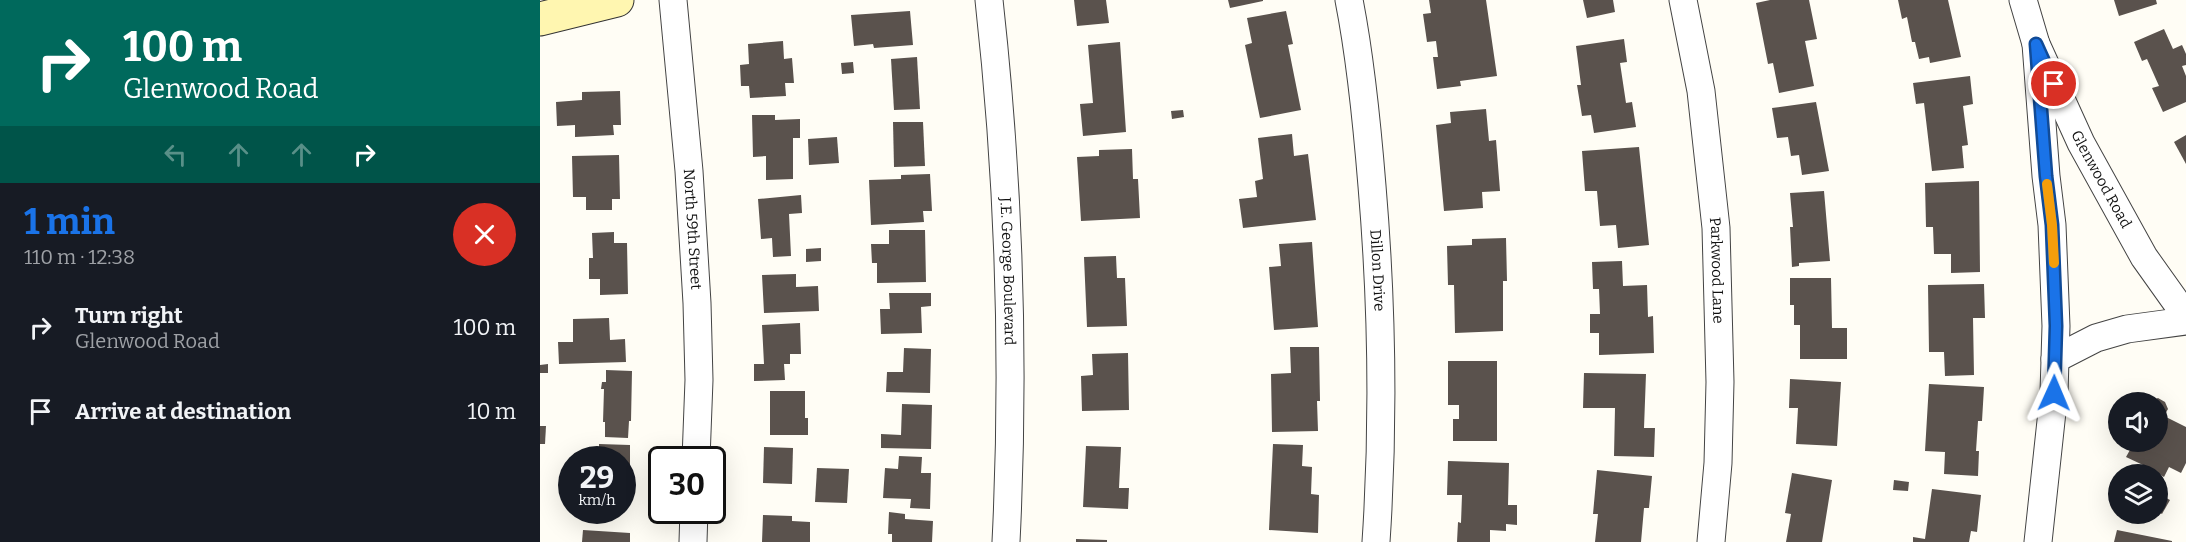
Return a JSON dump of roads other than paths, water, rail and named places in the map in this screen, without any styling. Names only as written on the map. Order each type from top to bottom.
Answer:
[{"type":"main road","points":[[540,19],[617,0]]},
{"type":"street","name":"North 59th Street","points":[[673,0],[689,171],[696,303],[699,380],[696,446]]},
{"type":"street","name":"J.E. George Boulevard","points":[[989,0],[997,77],[1007,235],[1010,329],[1006,542]]},
{"type":"street","name":"Dillon Drive","points":[[1349,0],[1356,36],[1369,147],[1377,244],[1381,366],[1376,542]]},
{"type":"street","name":"Parkwood Lane","points":[[1683,0],[1701,91],[1716,228],[1720,382],[1718,463],[1711,542]]},
{"type":"street","name":"Glenwood Road","points":[[2024,0],[2036,44],[2081,143],[2144,257],[2186,316]]},
{"type":"street","points":[[2036,44],[2052,225],[2056,326],[2054,393],[2038,542]]},
{"type":"street","points":[[2055,359],[2096,339],[2127,329],[2186,321]]},
{"type":"street","points":[[693,542],[694,524]]}]
